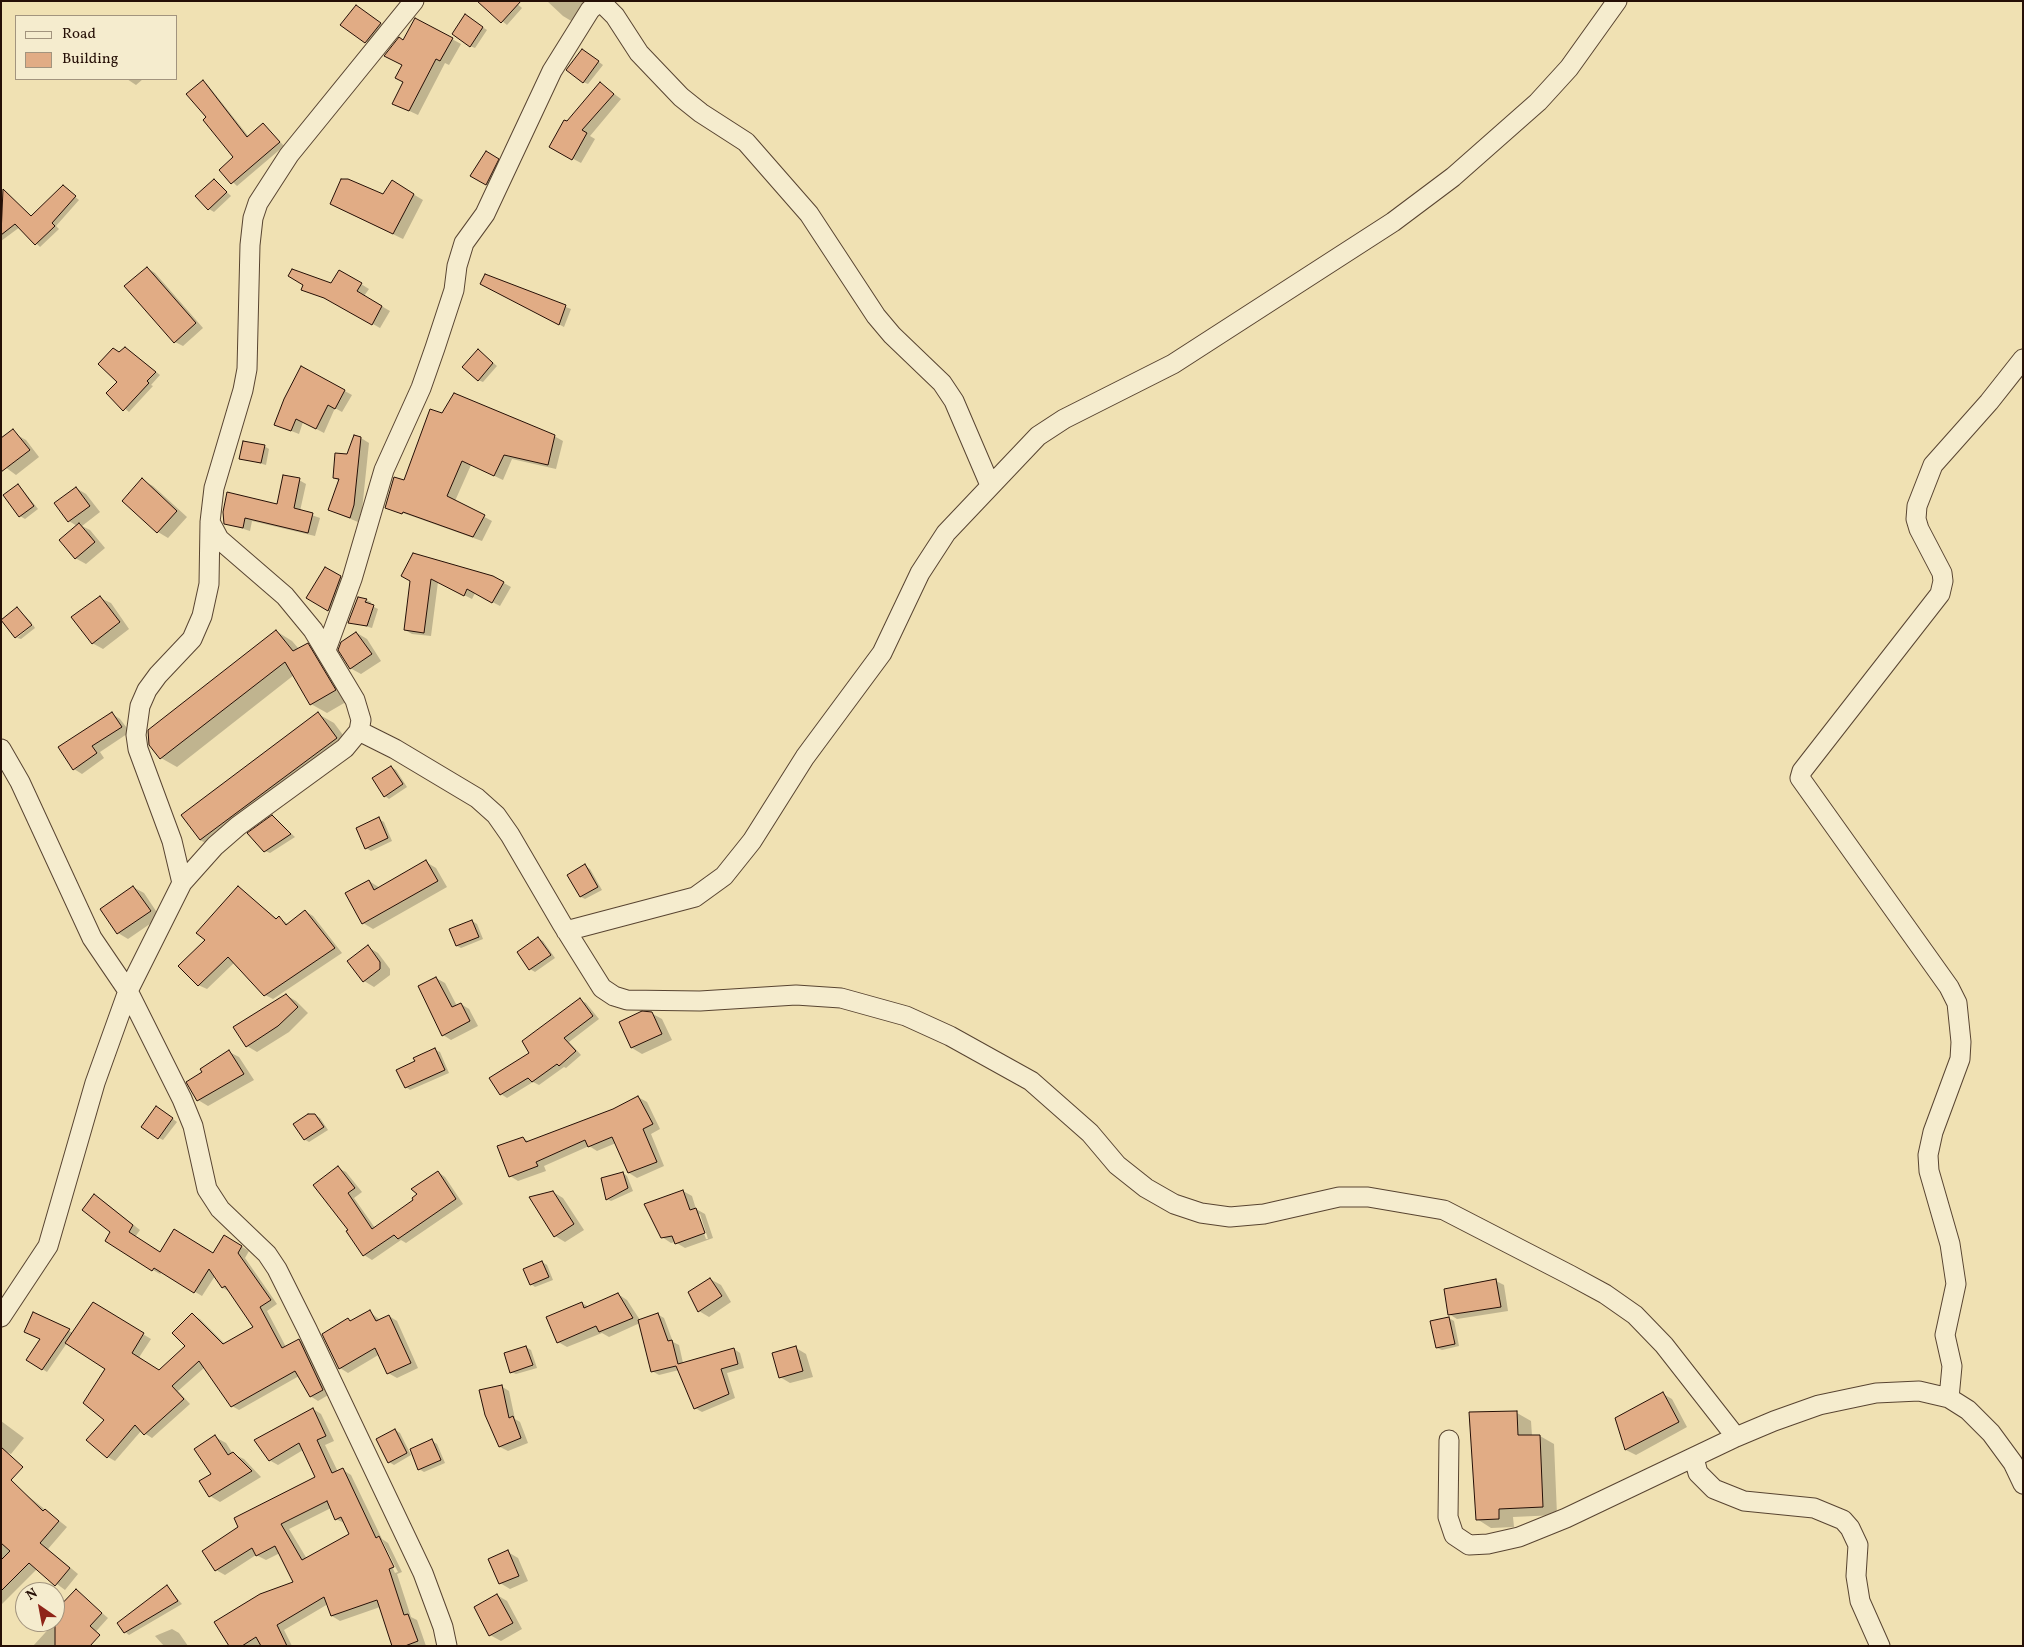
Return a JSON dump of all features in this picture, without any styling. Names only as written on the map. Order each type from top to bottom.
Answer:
[{"type":"street","points":[[182,883],[172,841],[138,749],[136,735],[140,706],[147,690],[158,675],[192,639],[202,616],[209,584],[210,522],[214,488],[243,390],[247,369],[250,245],[253,218],[258,203],[289,155],[414,1]]},
{"type":"street","points":[[326,650],[352,579],[384,470],[421,388],[435,348],[454,290],[457,266],[464,243],[485,214],[552,71],[590,10],[600,1],[614,16],[640,54],[681,97],[701,113],[746,142],[808,214],[876,316],[892,335],[942,383],[950,395],[990,485]]},
{"type":"street","points":[[566,931],[695,897],[724,876],[752,841],[805,757],[882,653],[920,573],[946,533],[1038,436],[1064,419],[1173,364],[1393,222],[1430,194],[1538,102],[1569,68],[1617,1]]},
{"type":"street","points":[[1949,1398],[1952,1366],[1945,1335],[1956,1284],[1950,1244],[1929,1171],[1928,1155],[1932,1132],[1960,1059],[1961,1042],[1957,1003],[1949,987],[1800,778],[1802,771],[1940,594],[1943,581],[1942,573],[1919,529],[1916,518],[1917,506],[1933,464],[1989,402],[2023,358]]},
{"type":"street","points":[[1,1318],[48,1246],[95,1082],[128,991],[182,883],[215,846],[238,826],[345,748],[359,731],[361,720],[355,700],[326,650],[286,596],[219,539],[210,522]]},
{"type":"street","points":[[359,731],[394,749],[477,798],[496,815],[602,988],[614,996],[627,1000],[700,1001],[796,995],[841,998],[906,1016],[950,1036],[1031,1081],[1090,1133],[1118,1165],[1146,1188],[1174,1204],[1201,1213],[1230,1217],[1264,1214],[1349,1197],[1376,1198],[1444,1210],[1605,1294],[1635,1315],[1664,1345],[1736,1436]]},
{"type":"street","points":[[1,749],[20,782],[92,938],[128,991],[182,1098],[193,1126],[207,1189],[220,1209],[267,1254],[277,1269],[423,1573],[443,1626],[447,1646]]},
{"type":"street","points":[[1449,1440],[1448,1517],[1454,1535],[1469,1545],[1488,1544],[1519,1537],[1575,1514],[1736,1436],[1819,1405],[1876,1393],[1919,1390],[1949,1398],[1968,1410],[1991,1433],[2013,1463],[2023,1484]]},
{"type":"street","points":[[1694,1458],[1698,1473],[1714,1489],[1744,1501],[1814,1508],[1843,1520],[1850,1528],[1858,1545],[1856,1576],[1860,1601],[1880,1646]]},
{"type":"building","points":[[477,1],[521,1],[501,23]]},
{"type":"building","points":[[356,5],[381,23],[365,43],[340,25]]},
{"type":"building","points":[[465,14],[483,27],[470,47],[452,34]]},
{"type":"building","points":[[415,18],[453,38],[440,61],[436,59],[409,111],[392,104],[403,82],[395,78],[402,65],[384,56],[399,37],[403,40]]},
{"type":"building","points":[[582,49],[599,61],[583,83],[566,70]]},
{"type":"building","points":[[203,80],[247,137],[263,123],[280,142],[231,184],[219,170],[233,157],[203,120],[206,117],[186,94]]},
{"type":"building","points":[[600,82],[614,94],[582,130],[587,133],[572,160],[549,147],[564,120],[567,121]]},
{"type":"building","points":[[486,151],[499,159],[486,185],[470,176]]},
{"type":"building","points":[[214,179],[227,192],[208,210],[195,196]]},
{"type":"building","points":[[341,179],[348,179],[383,194],[392,180],[414,194],[393,234],[330,204]]},
{"type":"building","points":[[63,185],[76,196],[52,223],[55,226],[35,245],[15,224],[1,235],[3,189],[31,216]]},
{"type":"building","points":[[147,267],[196,323],[174,343],[124,286]]},
{"type":"building","points":[[292,269],[331,283],[339,270],[362,283],[357,291],[382,306],[372,325],[324,298],[301,290],[303,285],[288,276]]},
{"type":"building","points":[[485,274],[566,305],[559,325],[480,284]]},
{"type":"building","points":[[125,347],[156,372],[147,381],[149,383],[123,411],[106,393],[117,382],[98,364],[113,348],[119,352]]},
{"type":"building","points":[[478,349],[493,363],[478,381],[462,367]]},
{"type":"building","points":[[301,366],[345,390],[335,409],[328,405],[316,429],[296,419],[291,431],[274,425],[284,399]]},
{"type":"building","points":[[454,393],[555,435],[548,465],[504,455],[494,476],[462,461],[447,496],[485,515],[473,537],[403,512],[402,514],[385,508],[394,477],[404,480],[430,409],[442,413]]},
{"type":"building","points":[[13,429],[30,450],[1,472],[1,438]]},
{"type":"building","points":[[354,435],[361,437],[354,505],[350,518],[328,510],[339,479],[333,478],[335,453],[347,454]]},
{"type":"building","points":[[243,441],[265,445],[261,463],[239,459]]},
{"type":"building","points":[[283,475],[300,478],[294,508],[313,513],[308,533],[245,518],[243,528],[224,524],[223,512],[227,492],[277,504]]},
{"type":"building","points":[[142,478],[177,511],[157,533],[122,501]]},
{"type":"building","points":[[18,484],[34,506],[19,517],[3,495]]},
{"type":"building","points":[[76,487],[90,506],[68,522],[54,503]]},
{"type":"building","points":[[79,523],[95,542],[75,559],[59,540]]},
{"type":"building","points":[[413,553],[493,576],[504,582],[492,603],[467,589],[464,596],[431,579],[424,633],[404,630],[410,581],[401,576]]},
{"type":"building","points":[[325,567],[341,576],[328,611],[306,598]]},
{"type":"building","points":[[100,596],[120,622],[92,644],[71,617]]},
{"type":"building","points":[[358,597],[367,599],[365,602],[374,605],[367,626],[348,623]]},
{"type":"building","points":[[17,607],[32,625],[15,638],[1,620]]},
{"type":"building","points":[[276,630],[293,651],[308,643],[336,690],[310,705],[285,662],[160,759],[149,745],[148,730]]},
{"type":"building","points":[[356,632],[372,654],[350,669],[338,650],[341,642]]},
{"type":"building","points":[[112,712],[122,727],[92,746],[97,753],[73,770],[58,747]]},
{"type":"building","points":[[318,712],[337,738],[200,840],[181,815]]},
{"type":"building","points":[[391,766],[403,784],[384,797],[372,778]]},
{"type":"building","points":[[272,815],[291,834],[264,852],[247,833]]},
{"type":"building","points":[[379,817],[388,838],[365,849],[356,828]]},
{"type":"building","points":[[426,860],[438,881],[362,924],[345,893],[369,880],[374,890]]},
{"type":"building","points":[[585,864],[598,887],[580,897],[567,875]]},
{"type":"building","points":[[133,886],[151,911],[117,934],[100,909]]},
{"type":"building","points":[[238,886],[276,919],[279,916],[286,925],[305,910],[335,948],[264,996],[228,957],[198,986],[178,966],[205,940],[196,933]]},
{"type":"building","points":[[472,920],[479,937],[456,946],[449,929]]},
{"type":"building","points":[[538,937],[551,955],[529,970],[517,952]]},
{"type":"building","points":[[368,945],[380,962],[380,969],[363,982],[347,961]]},
{"type":"building","points":[[436,977],[452,1007],[461,1003],[470,1021],[442,1036],[418,986]]},
{"type":"building","points":[[286,994],[298,1007],[278,1026],[246,1047],[233,1027]]},
{"type":"building","points":[[580,998],[593,1016],[564,1038],[576,1051],[559,1066],[557,1064],[532,1082],[528,1078],[500,1095],[489,1078],[529,1053],[522,1041]]},
{"type":"building","points":[[642,1011],[652,1012],[662,1034],[631,1048],[619,1022]]},
{"type":"building","points":[[435,1048],[445,1070],[405,1088],[396,1070],[415,1061],[413,1058]]},
{"type":"building","points":[[229,1050],[244,1074],[197,1101],[186,1082],[202,1072],[200,1069]]},
{"type":"building","points":[[638,1096],[653,1124],[643,1129],[657,1162],[628,1173],[612,1137],[588,1147],[585,1140],[536,1162],[538,1166],[509,1177],[497,1146],[523,1137],[526,1142],[613,1109]]},
{"type":"building","points":[[156,1106],[173,1118],[158,1139],[141,1127]]},
{"type":"building","points":[[308,1114],[315,1114],[324,1127],[304,1140],[293,1124]]},
{"type":"building","points":[[338,1166],[355,1188],[348,1193],[372,1229],[413,1200],[412,1198],[417,1194],[411,1189],[438,1171],[456,1199],[398,1239],[394,1235],[363,1256],[346,1231],[348,1230],[313,1185]]},
{"type":"building","points":[[623,1172],[628,1188],[606,1200],[601,1178]]},
{"type":"building","points":[[683,1190],[690,1210],[696,1208],[705,1233],[675,1244],[672,1236],[661,1238],[644,1204]]},
{"type":"building","points":[[553,1191],[574,1224],[554,1237],[529,1197]]},
{"type":"building","points":[[94,1194],[133,1225],[129,1232],[160,1252],[174,1229],[213,1253],[224,1235],[242,1246],[238,1253],[271,1300],[260,1307],[282,1348],[299,1339],[323,1390],[310,1397],[295,1371],[231,1407],[199,1361],[172,1386],[184,1399],[144,1435],[135,1425],[107,1458],[86,1440],[104,1420],[83,1403],[105,1369],[65,1343],[93,1302],[144,1333],[132,1353],[159,1370],[185,1346],[172,1333],[192,1313],[223,1344],[253,1327],[225,1286],[222,1288],[209,1269],[194,1293],[154,1268],[152,1271],[105,1241],[110,1232],[82,1210]]},
{"type":"building","points":[[542,1261],[549,1277],[530,1285],[523,1269]]},
{"type":"building","points":[[710,1278],[722,1296],[698,1312],[688,1292]]},
{"type":"building","points":[[1496,1279],[1501,1307],[1448,1315],[1444,1289]]},
{"type":"building","points":[[618,1293],[633,1318],[599,1332],[596,1326],[557,1343],[546,1317],[582,1302],[584,1308]]},
{"type":"building","points":[[370,1310],[376,1321],[389,1315],[411,1363],[387,1374],[375,1348],[339,1369],[322,1334],[348,1318],[350,1321]]},
{"type":"building","points":[[33,1312],[70,1329],[42,1370],[26,1360],[40,1339],[24,1332]]},
{"type":"building","points":[[658,1313],[668,1341],[672,1340],[678,1364],[734,1348],[738,1364],[721,1369],[729,1394],[694,1409],[676,1366],[651,1372],[638,1320]]},
{"type":"building","points":[[1449,1317],[1455,1344],[1436,1348],[1430,1321]]},
{"type":"building","points":[[526,1346],[533,1365],[510,1373],[504,1353]]},
{"type":"building","points":[[796,1346],[803,1371],[779,1378],[772,1353]]},
{"type":"building","points":[[502,1385],[509,1418],[513,1416],[521,1438],[499,1447],[485,1415],[479,1390]]},
{"type":"building","points":[[1663,1392],[1679,1422],[1625,1450],[1615,1418]]},
{"type":"building","points":[[313,1408],[326,1436],[317,1440],[332,1473],[343,1468],[376,1538],[379,1536],[394,1567],[389,1569],[404,1615],[408,1614],[418,1641],[405,1646],[392,1646],[377,1600],[331,1616],[324,1597],[277,1625],[287,1646],[261,1646],[256,1637],[242,1646],[229,1646],[214,1622],[260,1594],[293,1582],[275,1546],[256,1556],[252,1548],[215,1571],[202,1551],[238,1527],[234,1518],[315,1477],[299,1443],[269,1461],[254,1440]],"holes":[[[327,1501],[335,1520],[341,1517],[349,1534],[302,1560],[281,1524]]]},
{"type":"building","points":[[1517,1411],[1518,1435],[1540,1435],[1543,1507],[1499,1509],[1499,1519],[1476,1520],[1469,1412]]},
{"type":"building","points":[[395,1429],[407,1453],[388,1463],[376,1439]]},
{"type":"building","points":[[215,1435],[228,1455],[233,1452],[252,1471],[209,1497],[199,1481],[211,1474],[194,1449]]},
{"type":"building","points":[[432,1439],[441,1460],[418,1470],[410,1449]]},
{"type":"building","points":[[1,1447],[23,1467],[11,1480],[43,1511],[45,1509],[59,1521],[40,1543],[70,1568],[58,1582],[50,1582],[29,1563],[1,1591],[1,1560],[10,1551],[1,1543]]},
{"type":"building","points":[[508,1550],[519,1576],[499,1584],[488,1559]]},
{"type":"building","points":[[167,1585],[178,1601],[124,1633],[117,1623]]},
{"type":"building","points":[[76,1589],[102,1613],[90,1626],[100,1635],[90,1646],[55,1646],[55,1632],[65,1632],[65,1601]]},
{"type":"building","points":[[497,1594],[513,1623],[489,1636],[474,1607]]}]
